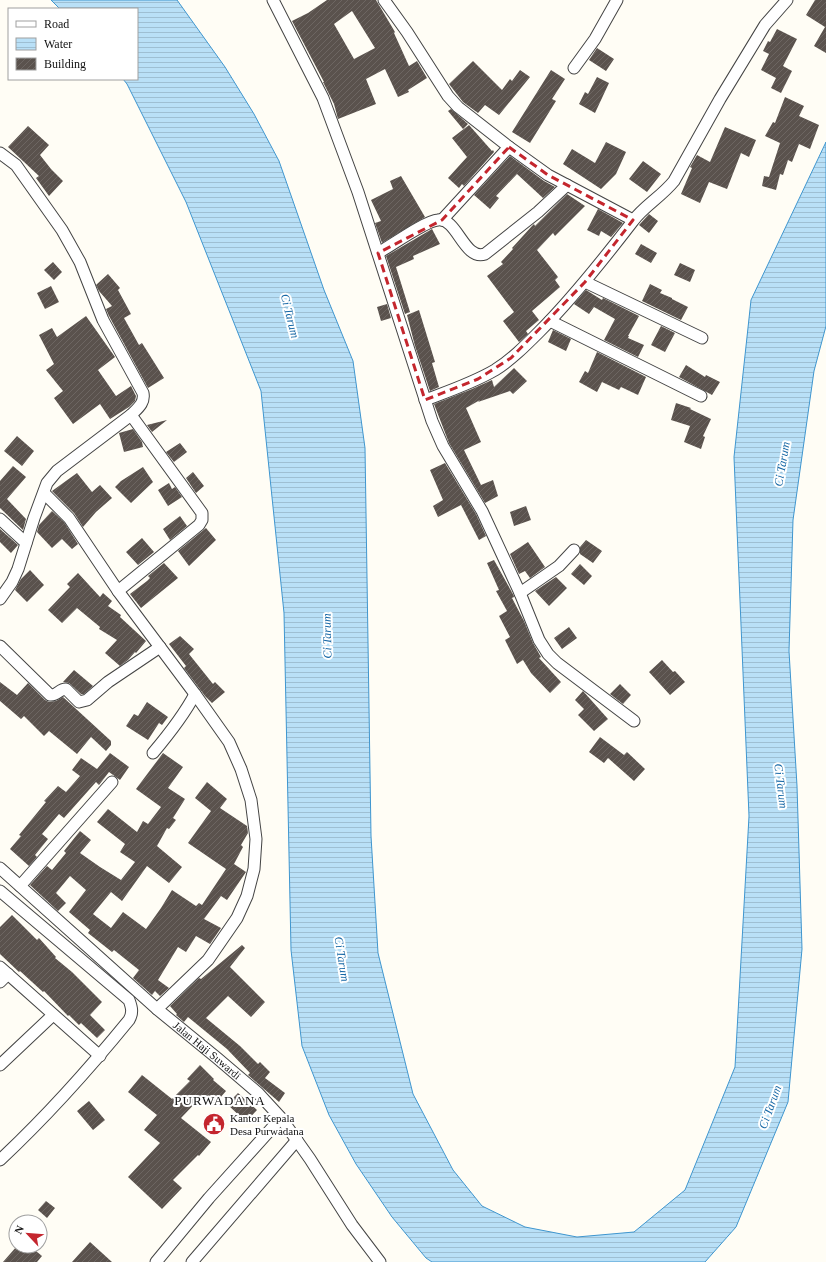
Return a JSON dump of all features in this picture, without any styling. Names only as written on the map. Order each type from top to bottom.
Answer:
[{"type":"street","points":[[272,0],[323,98],[358,192],[432,421],[443,446],[482,511],[520,593],[539,640],[548,654],[576,678],[634,721]]},
{"type":"street","points":[[384,0],[407,32],[448,96],[468,116],[509,148],[548,175],[633,220]]},
{"type":"street","points":[[574,68],[595,39],[617,0]]},
{"type":"street","points":[[425,400],[478,379],[496,369],[526,344],[550,321],[585,282],[633,220],[665,192],[674,181],[720,99],[762,31],[787,0]]},
{"type":"street","points":[[378,253],[424,225],[442,220],[509,148]]},
{"type":"street","points":[[0,153],[16,165],[22,172],[62,230],[80,262],[103,320],[143,393],[144,399],[132,415],[57,471],[47,483],[12,582],[0,599]]},
{"type":"street","points":[[442,220],[450,226],[472,252],[480,256],[485,254],[538,212],[567,185]]},
{"type":"street","points":[[585,282],[702,338]]},
{"type":"street","points":[[550,321],[701,396]]},
{"type":"street","points":[[118,591],[199,525],[202,520],[202,513],[132,415]]},
{"type":"street","points":[[44,493],[69,518],[118,591],[229,742],[241,769],[251,800],[256,839],[254,869],[247,896],[236,918],[208,960],[157,1009]]},
{"type":"street","points":[[0,519],[26,543]]},
{"type":"street","points":[[520,593],[559,566],[574,550]]},
{"type":"street","points":[[0,646],[50,694],[56,694],[63,689],[66,689],[79,702],[87,700],[108,682],[160,647]]},
{"type":"street","points":[[153,753],[177,723],[195,694]]},
{"type":"street","points":[[20,886],[112,782]]},
{"type":"street","name":"Jalan Haji Suwardi","points":[[0,868],[157,1009],[258,1093],[281,1118],[297,1140],[352,1225],[380,1262]]},
{"type":"street","points":[[0,1160],[31,1131],[100,1056],[132,1015],[132,1008],[129,1000],[2,896]]},
{"type":"street","points":[[3,974],[100,1056]]},
{"type":"street","points":[[0,1065],[53,1015]]},
{"type":"street","points":[[156,1262],[209,1198],[281,1118]]},
{"type":"street","points":[[192,1262],[297,1140]]},
{"type":"highlighted area","points":[[509,147],[548,175],[633,220],[585,282],[511,358],[478,379],[425,400],[378,253],[442,220]]},
{"type":"water","name":"Ci Tarum","points":[[51,0],[177,0],[225,67],[254,114],[279,161],[324,290],[353,361],[365,448],[371,836],[378,953],[413,1094],[453,1170],[482,1206],[525,1227],[577,1237],[634,1232],[685,1190],[735,1067],[749,816],[734,457],[751,300],[826,142],[826,326],[814,371],[793,520],[789,651],[797,786],[802,949],[788,1102],[736,1227],[705,1262],[432,1262],[426,1258],[392,1217],[356,1164],[329,1115],[302,1046],[291,950],[284,613],[261,391],[186,202],[124,80],[138,80],[138,8],[59,8]]},
{"type":"building","points":[[327,0],[376,0],[395,32],[394,33],[409,66],[417,61],[427,78],[408,90],[409,92],[398,97],[385,69],[366,79],[376,104],[338,119],[334,104],[324,82],[292,21],[308,13]],"holes":[[[352,11],[375,48],[354,59],[334,24]]]},
{"type":"building","points":[[815,0],[826,0],[826,53],[814,46],[825,27],[806,15]]},
{"type":"building","points":[[777,29],[797,39],[783,66],[792,71],[781,93],[771,88],[776,78],[761,70],[769,54],[763,51]]},
{"type":"building","points":[[597,48],[614,59],[606,71],[589,60]]},
{"type":"building","points":[[473,61],[502,90],[510,79],[512,81],[520,70],[530,77],[499,115],[485,105],[478,113],[463,102],[449,84]]},
{"type":"building","points":[[551,70],[565,79],[552,99],[556,101],[530,143],[512,132]]},
{"type":"building","points":[[597,77],[609,83],[595,113],[579,104],[585,92],[588,94]]},
{"type":"building","points":[[785,97],[804,106],[799,116],[819,125],[810,149],[799,144],[792,162],[788,160],[783,175],[780,174],[776,190],[762,186],[764,176],[769,177],[780,143],[765,136],[773,122],[775,123]]},
{"type":"building","points":[[451,109],[468,124],[463,129],[448,111]]},
{"type":"building","points":[[469,125],[494,152],[464,186],[462,184],[459,188],[448,178],[467,157],[452,138]]},
{"type":"building","points":[[28,126],[49,145],[40,155],[63,181],[49,196],[36,178],[39,176],[8,147]]},
{"type":"building","points":[[725,127],[756,140],[749,157],[741,153],[727,189],[709,182],[700,203],[681,194],[692,168],[690,167],[697,155],[710,162]]},
{"type":"building","points":[[606,142],[626,152],[616,174],[601,189],[563,164],[572,149],[595,163]]},
{"type":"building","points":[[510,156],[544,181],[555,187],[543,198],[517,174],[496,196],[499,198],[490,209],[474,195]]},
{"type":"building","points":[[643,161],[661,174],[647,192],[629,179]]},
{"type":"building","points":[[401,176],[425,217],[382,243],[375,223],[381,221],[371,200],[393,189],[390,181]]},
{"type":"building","points":[[567,194],[585,206],[555,236],[553,233],[537,250],[558,277],[555,280],[560,287],[532,311],[539,320],[526,331],[528,334],[519,342],[503,321],[514,312],[487,276],[503,264],[501,262],[532,226],[534,224],[535,226]]},
{"type":"building","points":[[598,209],[623,223],[611,237],[601,231],[599,236],[587,230]]},
{"type":"building","points":[[649,214],[658,221],[649,233],[639,225]]},
{"type":"building","points":[[432,229],[440,244],[413,256],[414,259],[396,267],[410,312],[405,314],[386,256]]},
{"type":"building","points":[[641,244],[657,253],[651,263],[635,254]]},
{"type":"building","points":[[53,262],[62,272],[54,280],[44,270]]},
{"type":"building","points":[[680,263],[695,270],[690,282],[674,275]]},
{"type":"building","points":[[108,274],[120,288],[118,290],[131,314],[124,318],[139,345],[142,343],[164,378],[148,388],[109,316],[106,309],[112,306],[99,291],[96,285]]},
{"type":"building","points":[[650,284],[662,290],[660,293],[688,307],[681,320],[642,301]]},
{"type":"building","points":[[51,286],[59,302],[45,309],[37,293]]},
{"type":"building","points":[[586,290],[602,300],[603,298],[639,316],[628,336],[628,338],[644,345],[638,357],[604,340],[615,319],[594,307],[589,314],[574,304]]},
{"type":"building","points":[[387,304],[391,318],[381,321],[377,307]]},
{"type":"building","points":[[419,310],[435,362],[432,363],[439,387],[430,391],[415,346],[407,315]]},
{"type":"building","points":[[86,316],[115,357],[98,370],[116,396],[131,386],[136,396],[135,401],[129,407],[110,419],[100,404],[73,424],[54,398],[63,391],[46,370],[54,364],[39,335],[52,328],[57,337]]},
{"type":"building","points":[[661,326],[675,333],[665,352],[651,345]]},
{"type":"building","points":[[553,330],[571,339],[566,351],[548,342]]},
{"type":"building","points":[[597,352],[646,377],[638,395],[621,387],[619,390],[602,382],[597,392],[579,382],[585,371],[588,373]]},
{"type":"building","points":[[686,365],[705,377],[706,375],[720,382],[712,395],[679,377]]},
{"type":"building","points":[[514,368],[527,381],[513,394],[510,391],[478,402],[480,400],[466,408],[481,442],[464,450],[481,485],[493,480],[498,496],[485,503],[449,443],[434,404],[492,380],[494,387]]},
{"type":"building","points":[[676,403],[691,408],[690,409],[711,419],[703,436],[705,437],[701,449],[684,442],[690,426],[671,420]]},
{"type":"building","points":[[167,420],[152,432],[147,425]]},
{"type":"building","points":[[133,429],[142,442],[143,447],[124,452],[119,433]]},
{"type":"building","points":[[17,436],[34,451],[22,466],[4,451]]},
{"type":"building","points":[[180,443],[187,452],[174,462],[166,452]]},
{"type":"building","points":[[445,463],[476,514],[486,536],[479,540],[461,505],[438,517],[433,506],[443,500],[430,470]]},
{"type":"building","points":[[13,466],[26,477],[7,499],[26,519],[23,530],[0,508],[0,481]]},
{"type":"building","points":[[143,467],[153,482],[131,503],[115,487],[121,481]]},
{"type":"building","points":[[193,472],[204,486],[196,493],[186,478]]},
{"type":"building","points":[[77,473],[92,492],[100,485],[112,498],[96,512],[83,527],[74,513],[52,491]]},
{"type":"building","points":[[169,483],[172,489],[175,487],[182,497],[168,506],[158,490]]},
{"type":"building","points":[[526,506],[531,520],[514,526],[510,512]]},
{"type":"building","points":[[52,511],[64,522],[78,544],[72,549],[62,539],[52,548],[37,532],[39,525]]},
{"type":"building","points":[[180,516],[187,526],[170,540],[163,529]]},
{"type":"building","points":[[206,528],[216,540],[189,566],[178,551]]},
{"type":"building","points":[[0,529],[18,545],[11,553],[0,542]]},
{"type":"building","points":[[142,538],[154,552],[138,565],[126,552]]},
{"type":"building","points":[[586,540],[602,551],[593,563],[580,554],[580,547]]},
{"type":"building","points":[[528,542],[545,567],[530,578],[525,571],[519,574],[510,554]]},
{"type":"building","points":[[494,560],[514,596],[512,598],[541,657],[539,658],[561,682],[550,693],[531,673],[523,660],[517,664],[505,640],[510,637],[499,616],[507,611],[496,591],[499,590],[487,563]]},
{"type":"building","points":[[164,563],[178,578],[141,608],[130,594],[147,581],[150,578],[148,576]]},
{"type":"building","points":[[580,564],[592,576],[584,585],[571,574]]},
{"type":"building","points":[[30,570],[44,585],[27,602],[15,590],[21,579]]},
{"type":"building","points":[[78,573],[100,597],[103,593],[112,601],[108,606],[121,615],[120,617],[146,641],[136,653],[135,652],[120,666],[105,653],[117,640],[99,629],[100,627],[77,608],[62,623],[48,610],[70,587],[67,584]]},
{"type":"building","points":[[556,577],[567,588],[549,606],[535,591]]},
{"type":"building","points":[[569,627],[577,638],[562,649],[554,638]]},
{"type":"building","points":[[180,636],[194,649],[189,654],[213,684],[215,682],[225,692],[212,703],[184,668],[186,666],[169,644]]},
{"type":"building","points":[[662,660],[685,682],[670,695],[649,672]]},
{"type":"building","points":[[74,670],[93,686],[84,694],[81,694],[69,683],[63,682]]},
{"type":"building","points":[[0,682],[17,695],[28,683],[45,700],[49,702],[56,701],[63,697],[111,741],[111,745],[106,751],[91,737],[77,754],[49,731],[44,736],[24,716],[21,719],[0,701]]},
{"type":"building","points":[[620,684],[631,695],[623,704],[610,694]]},
{"type":"building","points":[[583,691],[608,719],[594,731],[578,715],[584,709],[575,700]]},
{"type":"building","points":[[147,702],[168,717],[162,725],[159,723],[148,740],[126,726],[134,714],[138,716]]},
{"type":"building","points":[[600,737],[624,755],[627,752],[645,769],[634,781],[608,758],[604,763],[589,752]]},
{"type":"building","points":[[110,753],[129,767],[120,780],[109,772],[99,785],[96,782],[64,818],[59,814],[42,834],[48,839],[35,855],[37,857],[29,866],[10,849],[21,836],[19,835],[46,802],[44,801],[58,786],[66,792],[80,776],[72,770],[81,758],[97,769]]},
{"type":"building","points":[[163,753],[183,767],[168,788],[185,799],[173,818],[176,820],[169,829],[167,828],[157,846],[182,867],[169,883],[147,866],[122,901],[111,892],[93,914],[111,928],[123,912],[146,929],[172,890],[196,906],[199,903],[202,905],[226,869],[188,843],[211,811],[195,798],[207,782],[227,799],[220,808],[247,826],[248,833],[241,845],[243,847],[234,864],[246,872],[227,900],[221,896],[204,919],[221,928],[210,944],[196,936],[186,952],[178,947],[158,980],[169,988],[160,996],[155,991],[152,995],[133,978],[139,970],[114,950],[112,952],[88,933],[90,930],[69,912],[86,890],[70,876],[56,893],[66,903],[58,911],[30,885],[47,866],[52,870],[66,853],[64,851],[80,831],[91,840],[80,853],[121,880],[135,862],[120,852],[125,844],[97,822],[108,809],[137,832],[143,821],[148,824],[161,807],[136,789]]},
{"type":"building","points":[[12,915],[37,940],[39,938],[56,957],[55,958],[72,972],[102,1002],[90,1015],[105,1030],[97,1038],[81,1023],[79,1025],[69,1015],[68,1016],[44,991],[43,992],[20,971],[19,972],[0,954],[0,927]]},
{"type":"building","points":[[242,945],[245,948],[230,967],[265,1002],[251,1017],[228,996],[206,1018],[240,1046],[258,1064],[260,1062],[270,1072],[265,1078],[285,1093],[279,1102],[248,1075],[250,1073],[227,1049],[188,1017],[184,1022],[176,1015],[177,1014],[170,1006],[199,978],[201,979]]},
{"type":"building","points":[[200,1065],[214,1079],[213,1080],[226,1091],[214,1105],[203,1095],[181,1118],[211,1142],[199,1156],[198,1155],[173,1180],[182,1188],[162,1209],[128,1177],[160,1143],[144,1130],[157,1115],[128,1092],[142,1075],[172,1099],[190,1081],[187,1079]]},
{"type":"building","points":[[238,1093],[257,1110],[246,1122],[227,1104]]},
{"type":"building","points":[[89,1101],[105,1120],[93,1130],[77,1111]]},
{"type":"building","points":[[46,1201],[55,1208],[48,1217],[48,1214],[42,1214],[38,1210]]},
{"type":"building","points":[[90,1242],[112,1262],[72,1262]]},
{"type":"building","points":[[10,1254],[40,1254],[42,1256],[37,1262],[3,1262]]},
{"type":"place","name":"Kantor Kepala Desa Purwadana","points":[[214,1124]]},
{"type":"district","name":"PURWADANA","points":[[220,1100]]}]
